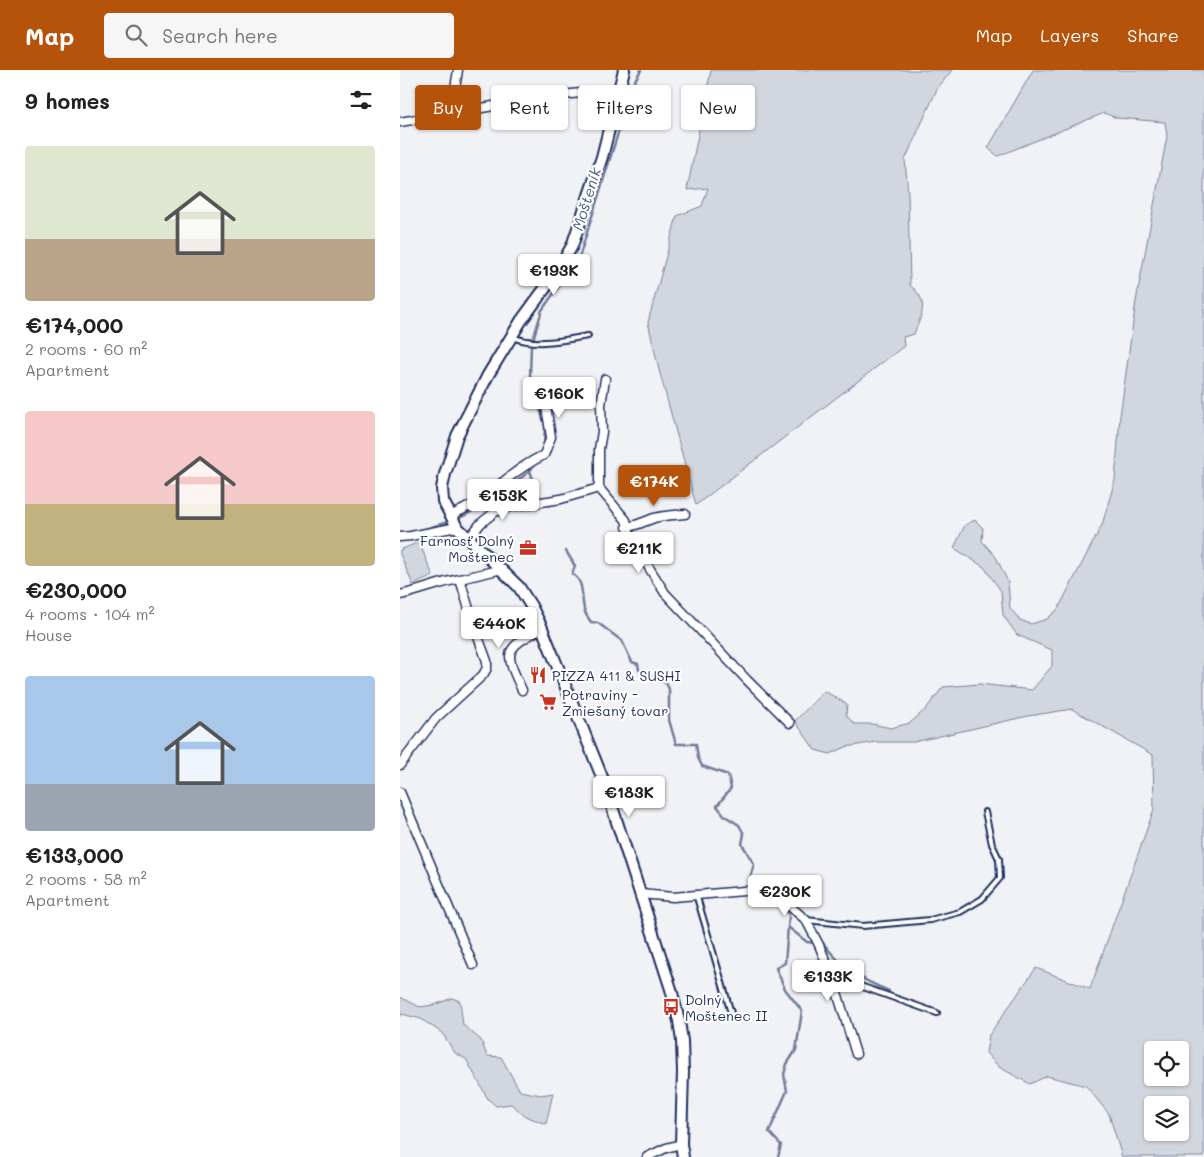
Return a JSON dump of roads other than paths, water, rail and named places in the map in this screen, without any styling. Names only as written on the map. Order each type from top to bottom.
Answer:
[{"type":"street","points":[[456,85],[458,70]]},
{"type":"street","points":[[621,85],[624,70]]},
{"type":"street","points":[[481,109],[578,93]]},
{"type":"street","points":[[400,122],[415,120]]},
{"type":"street","points":[[609,130],[572,246],[557,272],[512,337],[469,412],[457,436],[442,488],[443,501],[455,522],[502,569],[526,597],[542,628],[604,782],[671,989],[680,1026],[683,1072],[681,1144],[683,1157]]},
{"type":"street","points":[[605,379],[601,405],[602,432],[599,449],[599,488],[626,520],[630,539],[665,593],[746,680],[790,723]]},
{"type":"street","points":[[404,536],[455,522],[467,509],[528,462],[544,456],[551,437],[546,406]]},
{"type":"street","points":[[469,538],[495,512],[509,507],[546,502],[599,488]]},
{"type":"street","points":[[627,527],[642,525],[653,519],[665,516],[685,514]]},
{"type":"street","points":[[400,595],[502,569]]},
{"type":"street","points":[[400,765],[436,718],[487,668],[487,660],[474,626],[460,579]]},
{"type":"street","points":[[522,690],[509,662],[510,654],[519,641],[542,628]]},
{"type":"street","points":[[400,792],[473,965]]},
{"type":"street","points":[[641,894],[673,897],[752,890],[784,902],[806,920],[818,942],[832,976],[856,1054]]},
{"type":"street","points":[[648,1157],[666,1148],[681,1144]]},
{"type":"lane","points":[[512,337],[524,341],[543,342],[588,336]]},
{"type":"lane","points":[[806,920],[863,926],[930,920],[960,912],[982,899],[1000,878],[999,859],[992,844],[985,812]]},
{"type":"lane","points":[[696,894],[731,1013]]},
{"type":"lane","points":[[832,976],[937,1013]]},
{"type":"waterway","name":"Mošteník","points":[[540,454],[544,446],[545,426],[530,375],[531,346],[542,310],[579,258],[634,82],[641,70]]},
{"type":"waterway","name":"Mošteník","points":[[535,463],[530,471],[540,499]]},
{"type":"waterway","points":[[456,520],[485,505],[530,471]]},
{"type":"waterway","points":[[415,532],[451,521]]},
{"type":"waterway","name":"Mošteník","points":[[566,551],[575,566],[572,574],[581,586],[585,612],[591,622],[598,623],[622,641],[632,662],[638,664],[639,670],[666,683],[669,689],[669,720],[676,744],[696,744],[698,758],[702,766],[728,775],[731,788],[717,806],[725,816],[739,825],[744,834],[742,844],[754,864],[749,881],[751,887]]},
{"type":"waterway","name":"Mošteník","points":[[778,1157],[781,1145],[769,1132],[787,1091],[784,1074],[787,1064],[796,1050],[802,1011],[785,989],[776,968],[785,963],[789,915],[783,904]]},
{"type":"waterway","points":[[788,927],[807,942],[815,943]]},
{"type":"waterway","points":[[820,943],[823,943],[838,960],[853,972],[889,991]]},
{"type":"place","name":"Farnosť Dolný Moštenec","points":[[528,548]]},
{"type":"place","name":"PIZZA 411 & SUSHI","points":[[538,675]]},
{"type":"place","name":"Potraviny - Zmiešaný tovar","points":[[548,702]]},
{"type":"place","name":"Dolný Moštenec II","points":[[671,1007]]}]
